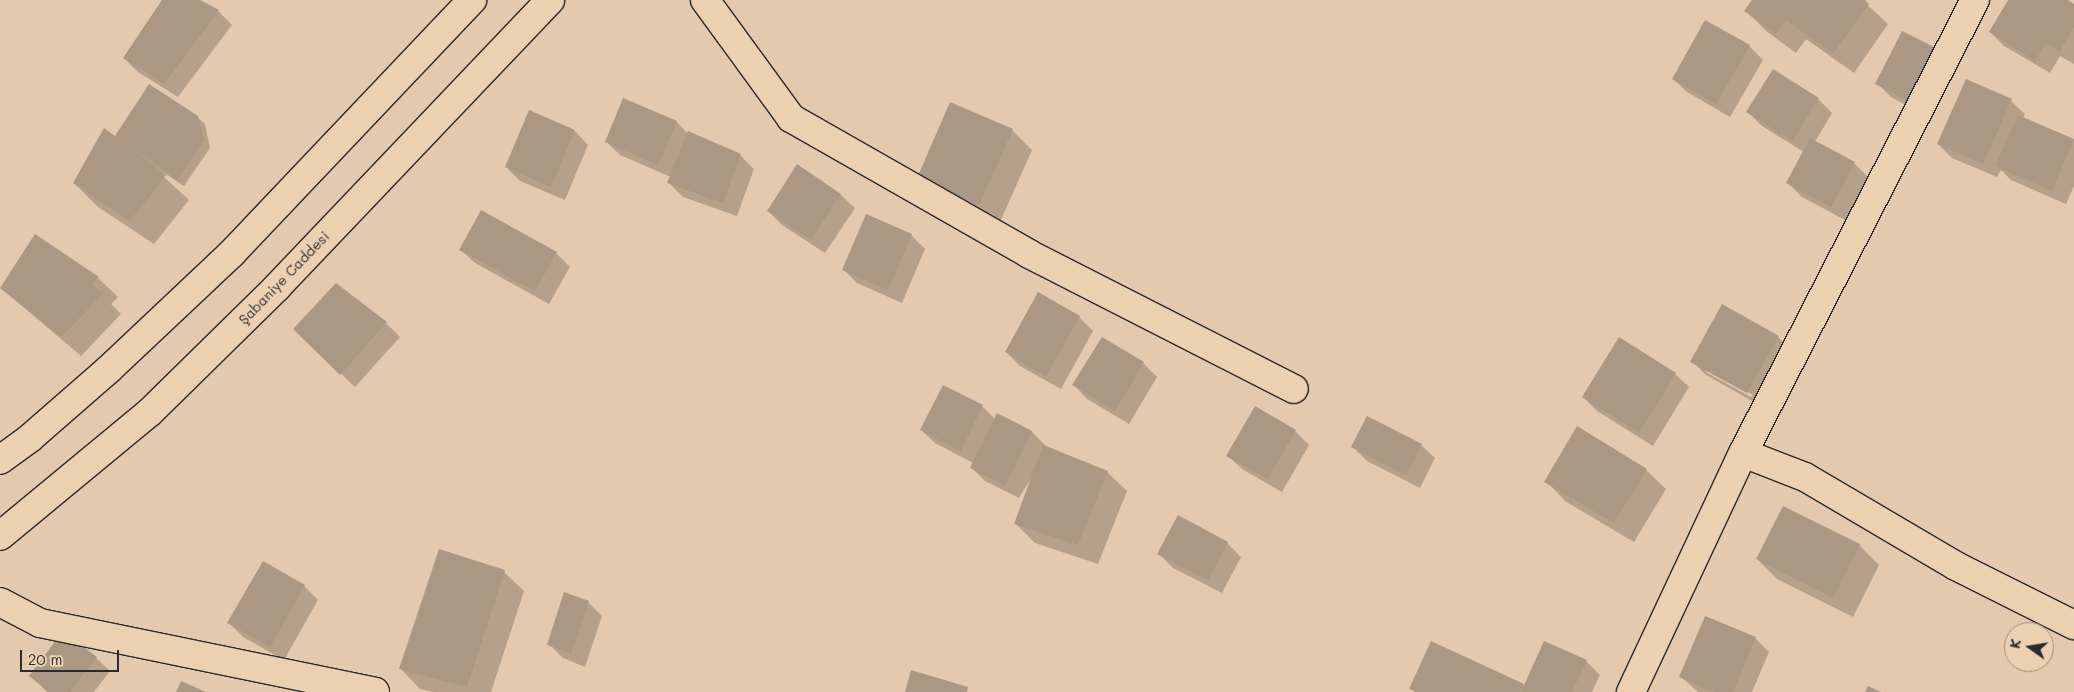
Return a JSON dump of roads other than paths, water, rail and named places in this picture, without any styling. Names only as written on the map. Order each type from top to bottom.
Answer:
[{"type":"main road","points":[[0,460],[30,438],[109,369],[232,253],[472,0]]},
{"type":"main road","name":"Şabaniye Caddesi","points":[[0,536],[53,495],[157,405],[277,287],[550,0]]},
{"type":"main road","points":[[705,0],[791,118],[1029,254],[1294,389]]},
{"type":"main road","points":[[1636,691],[1744,453],[1975,0]]},
{"type":"main road","points":[[1744,453],[1805,477],[1956,566],[2074,625]]},
{"type":"main road","points":[[0,602],[40,623],[375,692]]}]
